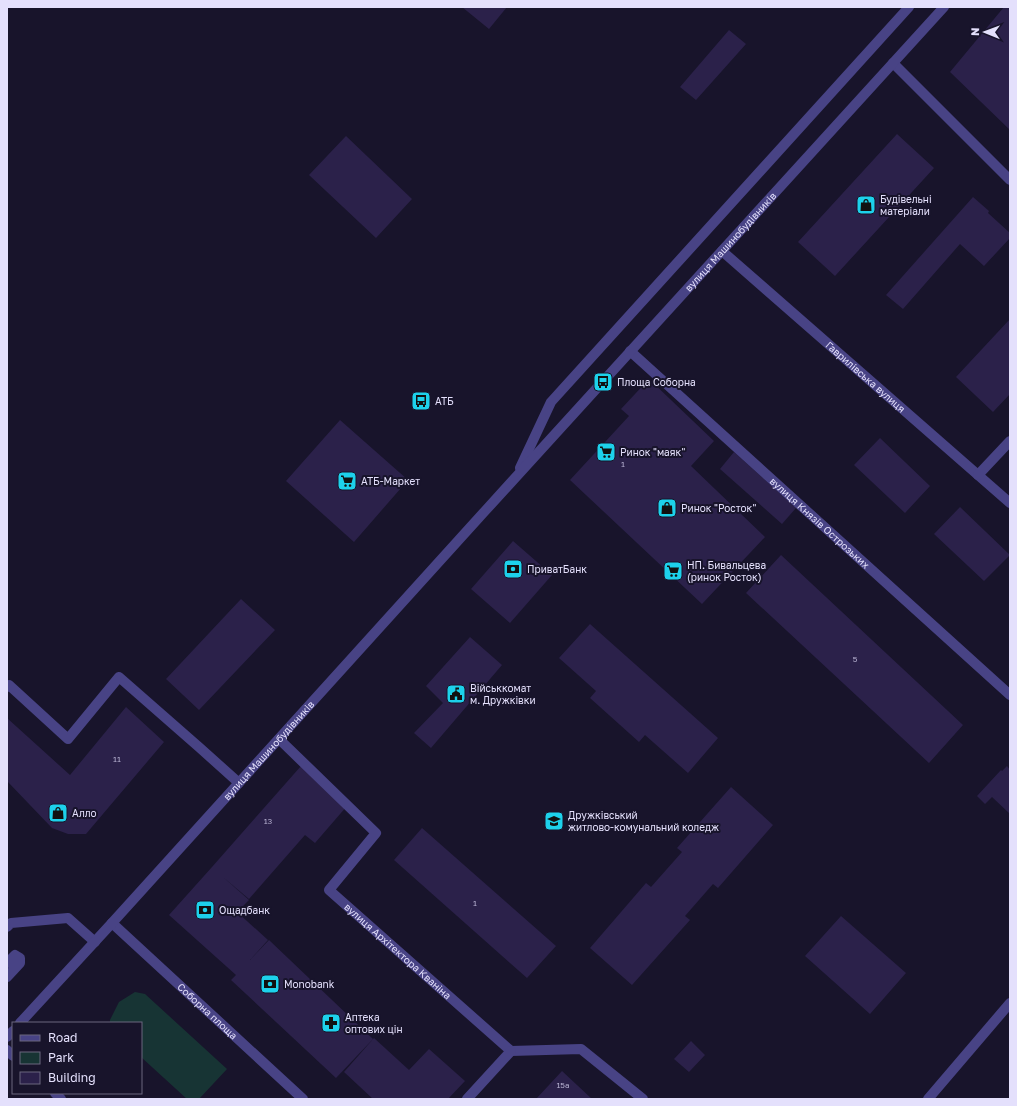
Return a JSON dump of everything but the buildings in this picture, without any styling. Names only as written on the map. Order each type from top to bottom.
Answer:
[{"type":"street","name":"вулиця Машинобудівників","points":[[517,476],[550,402],[909,7]]},
{"type":"street","name":"вулиця Машинобудівників","points":[[21,1022],[944,7]]},
{"type":"street","points":[[893,63],[1010,180]]},
{"type":"street","name":"Гаврилівська вулиця","points":[[722,251],[1010,503]]},
{"type":"street","name":"вулиця Князів Острозьких","points":[[630,351],[1010,695]]},
{"type":"street","points":[[978,475],[1010,441]]},
{"type":"street","points":[[7,687],[9,685],[68,739],[119,677],[239,783]]},
{"type":"street","name":"вулиця Архітектора Кваніна","points":[[279,739],[376,833],[329,890],[511,1051]]},
{"type":"street","points":[[7,927],[11,923],[68,918],[95,942]]},
{"type":"street","name":"Соборна площа","points":[[112,923],[303,1099]]},
{"type":"street","points":[[7,963],[14,955],[20,958],[20,963],[7,977]]},
{"type":"street","points":[[928,1099],[1010,1003]]},
{"type":"street","points":[[467,1099],[511,1051],[581,1049],[643,1099]]},
{"type":"green space","points":[[135,992],[145,994],[227,1069],[199,1099],[187,1099],[142,1058],[142,1022],[110,1022],[119,1002]]},
{"type":"place","name":"Будівельні матеріали","points":[[866,205]]},
{"type":"place","name":"Площа Соборна","points":[[603,382]]},
{"type":"place","name":"АТБ","points":[[421,401]]},
{"type":"place","name":"Ринок \"маяк\"","points":[[606,452]]},
{"type":"place","name":"АТБ-Маркет","points":[[347,481]]},
{"type":"place","name":"Ринок \"Росток\"","points":[[667,508]]},
{"type":"place","name":"ПриватБанк","points":[[513,569]]},
{"type":"place","name":"НП. Бивальцева (ринок Росток)","points":[[673,571]]},
{"type":"place","name":"Військкомат м. Дружківки","points":[[456,694]]},
{"type":"place","name":"Алло","points":[[58,813]]},
{"type":"place","name":"Дружківський житлово-комунальний коледж","points":[[554,821]]},
{"type":"place","name":"Ощадбанк","points":[[205,910]]},
{"type":"place","name":"Monobank","points":[[270,984]]},
{"type":"place","name":"Аптека оптових цін","points":[[331,1023]]}]
